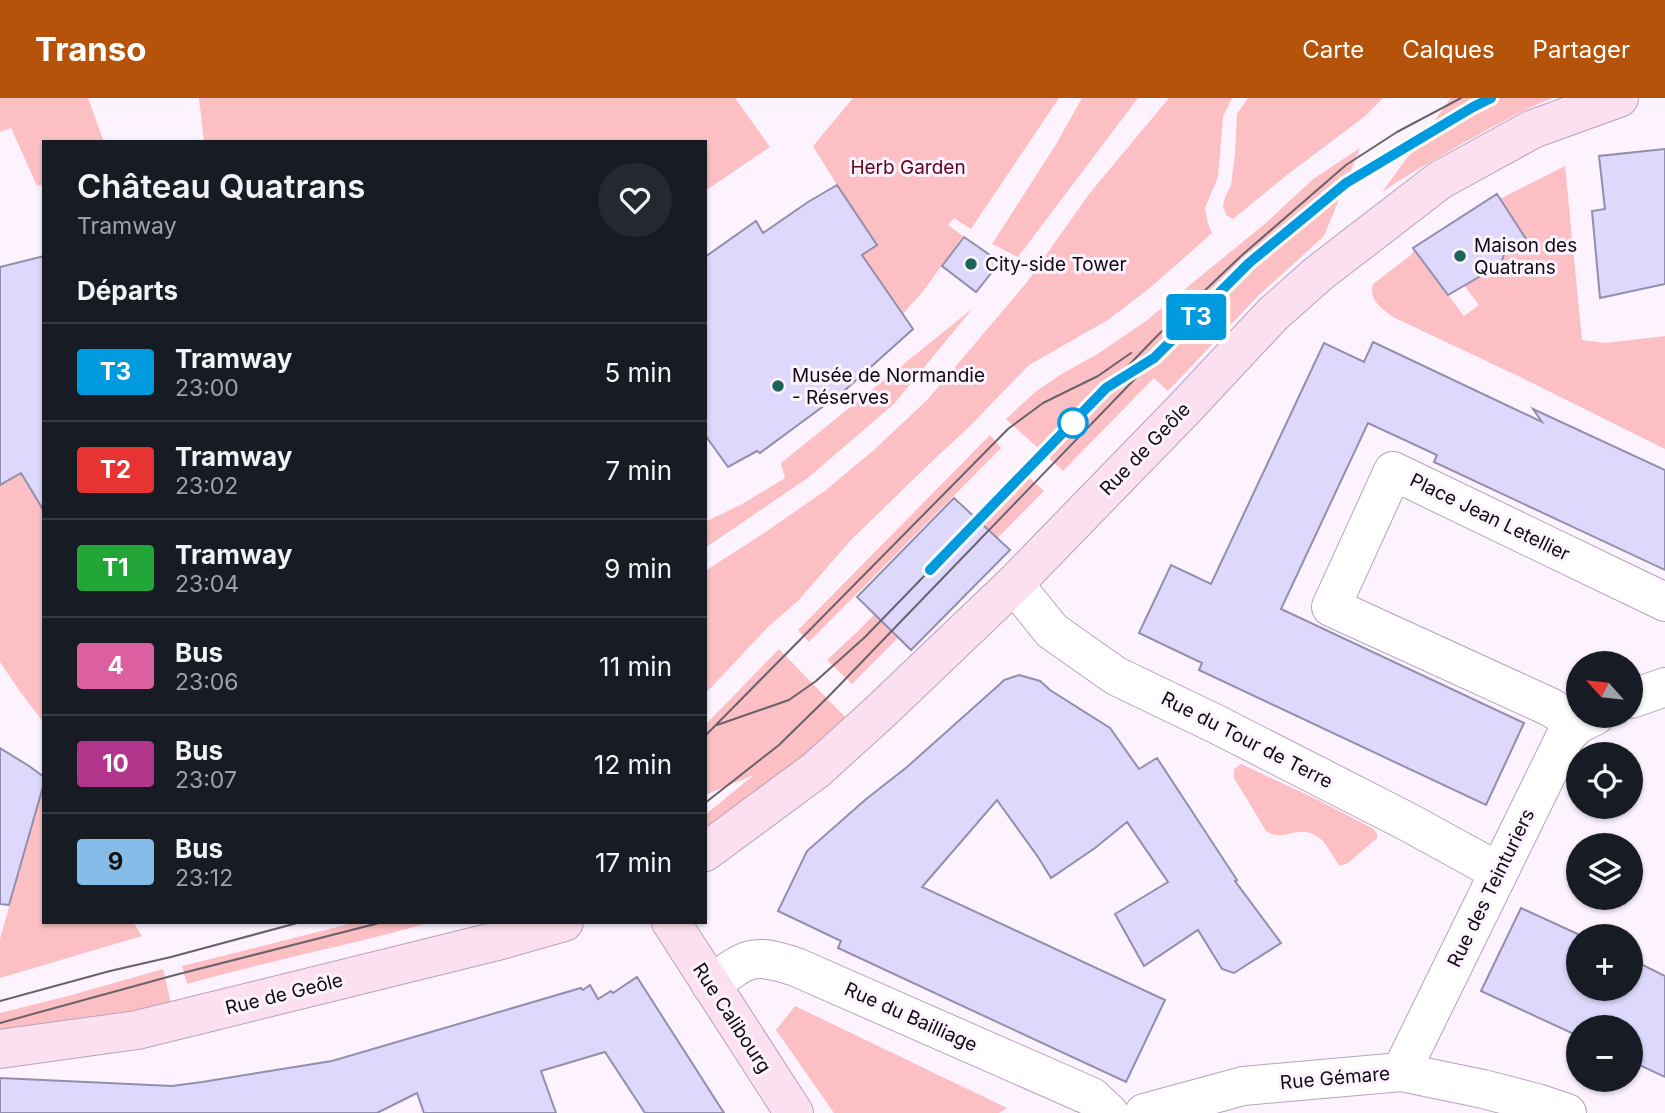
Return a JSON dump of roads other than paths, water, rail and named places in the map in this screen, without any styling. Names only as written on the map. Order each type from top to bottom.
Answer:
[{"type":"main road","name":"Rue de Geôle","points":[[707,851],[816,770],[859,733],[1014,584],[1273,314],[1348,250],[1440,180],[1533,129],[1619,98]]},
{"type":"main road","name":"Rue de Geôle","points":[[0,1049],[137,1030],[557,924]]},
{"type":"main road","name":"Rue Calibourg","points":[[670,925],[794,1113]]},
{"type":"street","name":"Place Jean Letellier","points":[[1566,713],[1331,607],[1393,471],[1665,602]]},
{"type":"street","name":"Rue du Tour de Terre","points":[[1014,584],[1052,631],[1116,676],[1428,832],[1499,872]]},
{"type":"street","points":[[1643,695],[1665,687]]},
{"type":"street","name":"Rue des Teinturiers","points":[[1401,1072],[1565,737],[1577,728]]},
{"type":"street","name":"Rue du Bailliage","points":[[710,985],[738,964],[753,958],[772,959],[796,967],[1082,1092],[1092,1097],[1108,1113]]},
{"type":"street","name":"Rue Gémare","points":[[1144,1113],[1243,1086],[1401,1072],[1494,1092],[1567,1113]]},
{"type":"tram line","points":[[717,725],[789,700],[816,681],[865,637],[1157,336],[1241,256],[1346,165],[1397,132],[1461,98]]},
{"type":"tram line","points":[[707,801],[779,745],[829,696],[1249,263],[1346,183],[1490,98]]},
{"type":"tram line","name":"T3","points":[[930,570],[1106,388],[1154,358],[1249,263],[1346,183],[1491,98]]},
{"type":"tram line","points":[[707,734],[1008,429],[1043,403],[1098,376],[1131,353]]},
{"type":"tram line","points":[[0,1001],[294,924]]},
{"type":"tram line","points":[[0,1023],[375,924]]},
{"type":"place","name":"Maison des Quatrans","points":[[1460,256]]},
{"type":"place","name":"City-side Tower","points":[[971,264]]},
{"type":"place","name":"Musée de Normandie - Réserves","points":[[778,386]]},
{"type":"park label","name":"Herb Garden","points":[[908,167]]}]
